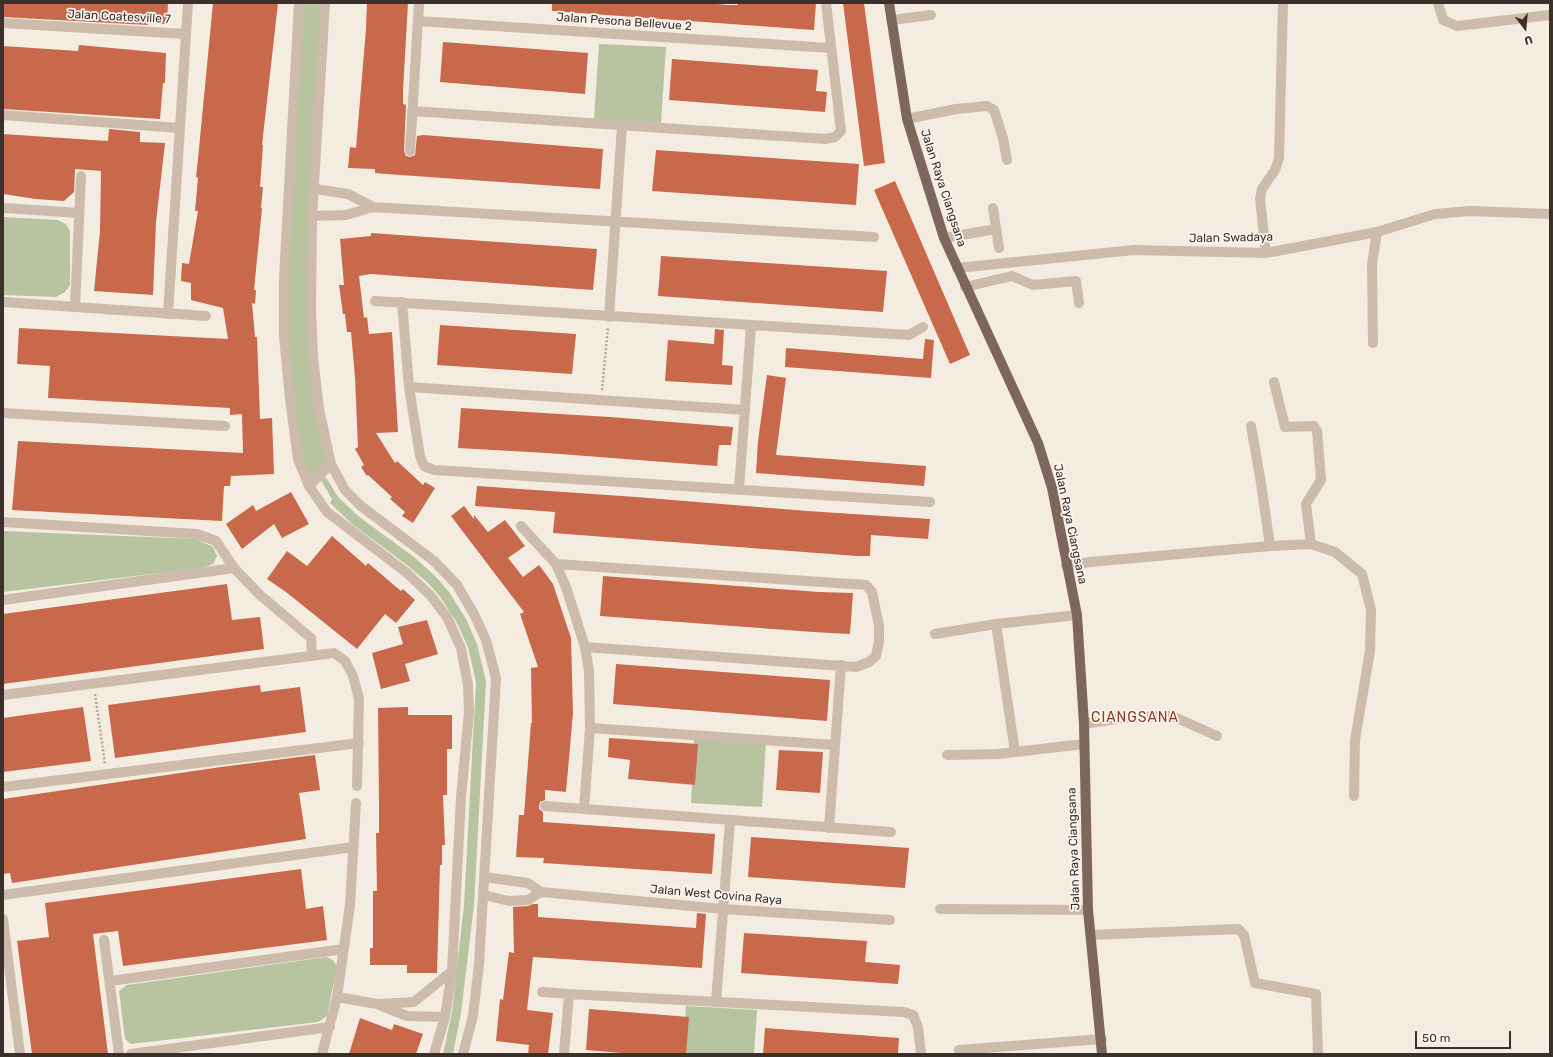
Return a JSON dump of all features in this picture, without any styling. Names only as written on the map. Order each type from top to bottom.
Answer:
[{"type":"main road","name":"Jalan Raya Ciangsana","points":[[889,3],[907,119],[944,238],[1038,443],[1052,488],[1066,566],[1077,615],[1084,724],[1088,910],[1092,935],[1102,1039],[1102,1054]]},
{"type":"street","points":[[168,314],[188,3]]},
{"type":"street","points":[[300,3],[284,279],[284,336],[298,459],[309,486],[327,512],[407,573],[430,595],[447,617],[462,648],[468,685],[469,712],[461,797],[452,970],[445,1017],[434,1054]]},
{"type":"street","points":[[326,3],[312,216],[313,357],[319,409],[331,464],[345,490],[361,506],[434,561],[457,585],[474,614],[486,640],[496,678],[479,964],[473,1016],[463,1054]]},
{"type":"street","points":[[410,150],[419,3]]},
{"type":"street","points":[[412,111],[825,139],[835,137],[841,130],[830,48],[826,3]]},
{"type":"street","points":[[1266,252],[1260,199],[1262,189],[1275,170],[1279,158],[1283,3]]},
{"type":"street","points":[[1438,3],[1443,20],[1457,26],[1550,15]]},
{"type":"street","points":[[891,20],[931,15]]},
{"type":"street","name":"Jalan Pesona Bellevue 2","points":[[418,21],[830,48]]},
{"type":"street","name":"Jalan Coatesville 7","points":[[3,23],[186,34]]},
{"type":"street","points":[[907,119],[956,109],[987,106],[994,110],[1003,138],[1007,160]]},
{"type":"street","points":[[3,114],[180,128]]},
{"type":"street","points":[[609,317],[622,126]]},
{"type":"street","points":[[76,307],[81,176]]},
{"type":"street","points":[[314,189],[348,194],[373,207]]},
{"type":"street","points":[[312,216],[346,215],[373,207],[874,237]]},
{"type":"street","points":[[3,208],[79,213]]},
{"type":"street","points":[[993,208],[999,248]]},
{"type":"street","name":"Jalan Swadaya","points":[[957,268],[1134,250],[1266,252],[1377,232],[1435,214],[1470,211],[1550,214]]},
{"type":"street","points":[[944,238],[996,229]]},
{"type":"street","points":[[1373,343],[1372,271],[1377,232]]},
{"type":"street","points":[[965,286],[1012,276],[1033,285],[1076,281],[1079,303]]},
{"type":"street","points":[[375,301],[909,335],[923,328]]},
{"type":"street","points":[[3,302],[206,316]]},
{"type":"street","points":[[402,302],[409,388],[420,456],[424,466],[434,470],[930,502]]},
{"type":"street","points":[[740,489],[751,326]]},
{"type":"street","points":[[1274,382],[1285,427],[1314,426],[1317,431],[1321,480],[1306,504],[1311,544]]},
{"type":"street","points":[[409,388],[745,410]]},
{"type":"street","points":[[3,413],[225,426]]},
{"type":"street","points":[[1251,426],[1270,546]]},
{"type":"street","points":[[309,486],[331,464]]},
{"type":"street","points":[[3,522],[197,534],[216,542],[234,568],[260,594],[311,638],[312,656]]},
{"type":"street","points":[[521,526],[556,564],[566,588],[585,647],[589,671],[590,728],[584,809]]},
{"type":"street","points":[[1066,566],[1098,561],[1270,546],[1311,544],[1335,552],[1362,574],[1371,610],[1370,651],[1355,740],[1354,796]]},
{"type":"street","points":[[556,564],[866,585],[872,592],[879,626],[879,642],[876,656],[870,662],[856,667],[585,647]]},
{"type":"street","points":[[3,600],[234,568]]},
{"type":"street","points":[[935,634],[996,624],[1077,615]]},
{"type":"street","points":[[996,624],[1015,752]]},
{"type":"street","points":[[3,696],[334,653],[345,661],[353,676],[359,699],[357,786]]},
{"type":"street","points":[[829,828],[841,665]]},
{"type":"street","points":[[1084,724],[1123,718],[1172,716],[1217,736]]},
{"type":"street","points":[[590,728],[835,745]]},
{"type":"street","points":[[3,787],[359,743]]},
{"type":"street","points":[[947,755],[1015,752],[1084,744]]},
{"type":"street","points":[[322,1054],[337,997],[350,905],[356,803]]},
{"type":"street","points":[[545,806],[891,832]]},
{"type":"street","points":[[716,1002],[730,821]]},
{"type":"street","points":[[3,895],[353,847]]},
{"type":"street","name":"Jalan West Covina Raya","points":[[484,878],[528,882],[541,892],[723,909],[890,920]]},
{"type":"street","points":[[484,895],[509,901],[528,900],[541,892]]},
{"type":"street","points":[[940,909],[1088,910]]},
{"type":"street","points":[[3,918],[20,1054]]},
{"type":"street","points":[[1092,935],[1238,929],[1244,935],[1255,983],[1316,994],[1318,1054]]},
{"type":"street","points":[[104,940],[119,1054]]},
{"type":"street","points":[[110,981],[344,949]]},
{"type":"street","points":[[377,1004],[414,1002],[452,970]]},
{"type":"street","points":[[542,992],[904,1012],[913,1015],[918,1027],[921,1054]]},
{"type":"street","points":[[564,1054],[569,994]]},
{"type":"street","points":[[337,997],[377,1004],[407,1016],[445,1017]]},
{"type":"street","points":[[131,1054],[330,1027]]},
{"type":"street","points":[[959,1050],[1102,1039]]},
{"type":"path","points":[[601,400],[609,317]]},
{"type":"path","points":[[94,684],[107,774]]},
{"type":"green space","points":[[299,3],[325,3],[317,139],[313,357],[331,464],[309,486],[298,459],[284,336]]},
{"type":"green space","points":[[599,44],[666,47],[661,123],[594,119]]},
{"type":"green space","points":[[3,217],[58,220],[66,224],[70,231],[70,285],[65,292],[56,297],[3,295]]},
{"type":"green space","points":[[323,476],[327,479],[338,497],[358,516],[414,557],[435,576],[449,592],[466,619],[477,644],[486,681],[474,905],[461,1013],[453,1054],[443,1054],[452,1012],[464,905],[476,682],[468,647],[457,623],[441,598],[428,583],[407,565],[352,524],[330,503],[332,499],[322,482],[321,478]]},
{"type":"green space","points":[[3,531],[196,539],[213,547],[217,556],[213,564],[202,568],[3,592]]},
{"type":"green space","points":[[694,737],[766,741],[762,807],[691,803]]},
{"type":"green space","points":[[326,957],[333,960],[337,966],[327,1016],[318,1022],[131,1044],[125,1039],[119,991],[127,985]]},
{"type":"green space","points":[[686,1006],[757,1010],[754,1054],[683,1054]]},
{"type":"building","points":[[3,3],[168,3],[167,24],[148,23],[148,25],[3,17]]},
{"type":"building","points":[[213,3],[278,3],[262,145],[260,187],[263,187],[262,208],[254,290],[256,290],[255,304],[252,303],[255,337],[257,337],[260,419],[272,418],[274,474],[231,476],[230,486],[224,486],[222,521],[12,510],[18,441],[243,453],[242,414],[230,415],[230,408],[48,398],[50,366],[17,364],[19,328],[228,339],[223,308],[191,300],[191,283],[181,281],[182,263],[189,264],[198,211],[195,211],[198,178],[196,177]]},
{"type":"building","points":[[367,3],[408,3],[403,91],[403,104],[406,105],[404,151],[406,156],[410,157],[415,155],[417,136],[423,135],[603,149],[600,189],[386,174],[375,173],[375,169],[348,168],[350,147],[356,148]]},
{"type":"building","points":[[552,3],[707,3],[738,5],[738,3],[816,3],[814,30],[552,11]]},
{"type":"building","points":[[843,3],[864,3],[885,163],[864,166]]},
{"type":"building","points":[[443,42],[588,53],[585,94],[440,82]]},
{"type":"building","points":[[79,45],[166,53],[165,83],[163,83],[160,119],[3,109],[3,46],[78,51]]},
{"type":"building","points":[[672,59],[818,70],[816,91],[827,92],[825,112],[669,100]]},
{"type":"building","points":[[109,129],[140,132],[140,142],[165,143],[156,222],[153,295],[94,291],[100,231],[101,171],[75,169],[74,192],[64,201],[36,199],[3,194],[3,134],[108,141]]},
{"type":"building","points":[[656,150],[859,164],[856,205],[652,191]]},
{"type":"building","points":[[895,181],[970,355],[950,364],[874,190]]},
{"type":"building","points":[[371,233],[597,249],[593,290],[371,274],[359,276],[364,318],[367,317],[369,334],[392,332],[398,432],[376,433],[395,463],[397,461],[423,485],[425,482],[435,488],[413,523],[402,516],[405,512],[390,499],[392,497],[368,475],[367,476],[361,467],[364,465],[355,449],[358,447],[355,377],[351,332],[347,332],[339,285],[344,285],[340,239],[371,236]]},
{"type":"building","points":[[661,256],[887,271],[883,312],[658,296]]},
{"type":"building","points":[[440,325],[576,334],[572,374],[437,365]]},
{"type":"building","points":[[715,329],[724,330],[722,365],[733,366],[732,385],[665,381],[668,340],[714,344]]},
{"type":"building","points":[[925,339],[934,340],[931,378],[785,367],[786,348],[923,359]]},
{"type":"building","points":[[767,375],[786,378],[776,455],[926,466],[924,486],[756,473],[758,441]]},
{"type":"building","points":[[461,408],[610,417],[733,427],[731,445],[719,445],[717,466],[458,448]]},
{"type":"building","points":[[477,486],[930,519],[928,539],[871,535],[870,556],[857,556],[553,533],[555,512],[475,506]]},
{"type":"building","points":[[291,492],[309,524],[282,538],[274,524],[242,549],[226,524],[253,505],[256,511]]},
{"type":"building","points":[[464,506],[474,519],[474,515],[488,532],[505,520],[525,546],[508,558],[523,577],[539,565],[553,584],[571,638],[573,713],[566,792],[545,790],[545,800],[540,802],[539,806],[539,809],[543,812],[543,822],[715,834],[712,874],[543,863],[544,858],[516,857],[519,815],[524,815],[532,723],[531,668],[538,667],[520,614],[524,612],[451,516]]},
{"type":"building","points":[[332,536],[366,566],[368,563],[401,591],[403,589],[415,600],[396,623],[385,614],[357,649],[286,592],[267,579],[287,551],[307,566]]},
{"type":"building","points":[[603,576],[819,592],[853,593],[850,634],[600,616]]},
{"type":"building","points":[[227,584],[232,620],[260,617],[264,649],[3,684],[3,614]]},
{"type":"building","points":[[427,620],[438,654],[405,664],[410,681],[381,689],[372,653],[403,644],[398,627]]},
{"type":"building","points":[[616,664],[830,680],[827,721],[613,704]]},
{"type":"building","points":[[260,685],[261,692],[300,687],[306,732],[115,758],[108,705]]},
{"type":"building","points":[[83,707],[91,761],[3,772],[3,718]]},
{"type":"building","points":[[408,707],[408,715],[452,715],[452,749],[447,749],[447,795],[443,795],[445,845],[442,845],[442,865],[440,865],[437,973],[407,973],[407,965],[370,965],[370,948],[373,948],[373,891],[377,891],[376,833],[379,833],[378,708]]},
{"type":"building","points":[[609,738],[698,744],[695,785],[628,779],[630,760],[608,757]]},
{"type":"building","points":[[779,750],[823,752],[820,793],[776,790]]},
{"type":"building","points":[[315,755],[320,790],[299,793],[306,839],[12,883],[10,873],[3,874],[3,799],[221,767]]},
{"type":"building","points":[[751,837],[909,848],[905,888],[748,877]]},
{"type":"building","points":[[301,869],[306,909],[323,906],[327,940],[123,966],[118,931],[93,934],[108,1054],[32,1054],[17,941],[49,937],[45,903]]},
{"type":"building","points":[[538,904],[538,917],[696,928],[697,913],[706,914],[702,968],[533,957],[527,1010],[553,1013],[548,1054],[528,1054],[529,1045],[496,1041],[500,999],[503,1000],[509,952],[514,953],[513,907],[528,906]]},
{"type":"building","points":[[744,933],[867,941],[865,962],[900,965],[898,984],[741,973]]},
{"type":"building","points":[[589,1009],[689,1017],[686,1054],[633,1054],[586,1050]]},
{"type":"building","points":[[360,1018],[392,1030],[394,1024],[423,1034],[416,1054],[349,1054]]},
{"type":"building","points":[[765,1028],[899,1038],[898,1054],[763,1054]]},
{"type":"district","name":"CIANGSANA","points":[[1135,718]]}]
